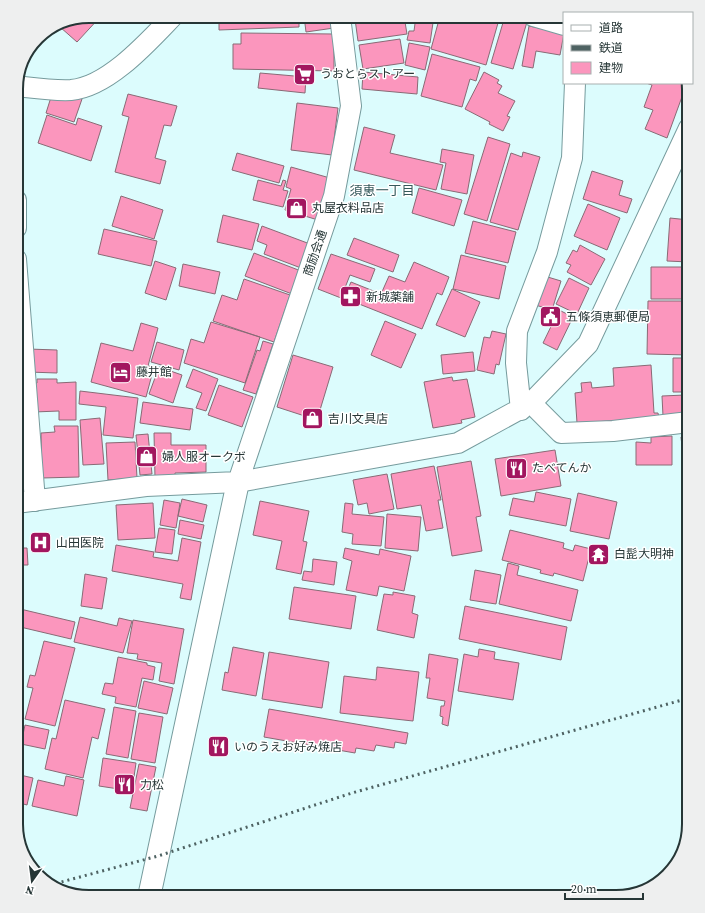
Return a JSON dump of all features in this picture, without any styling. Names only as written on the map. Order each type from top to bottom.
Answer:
[{"type":"street","points":[[23,87],[71,90],[91,86],[134,56],[166,23]]},
{"type":"street","name":"商励会通","points":[[238,482],[334,196],[351,106],[341,23]]},
{"type":"street","points":[[575,84],[572,158],[547,252],[517,331],[516,363],[526,407],[561,433],[613,431],[682,423]]},
{"type":"street","points":[[23,429],[26,502],[146,486],[238,482],[458,443],[526,407],[588,344],[682,143]]},
{"type":"street","points":[[151,890],[238,482]]},
{"type":"building","points":[[95,23],[77,42],[62,29],[68,26]]},
{"type":"building","points":[[219,23],[299,23],[299,27],[219,30]]},
{"type":"building","points":[[305,23],[333,23],[334,28],[306,32]]},
{"type":"building","points":[[356,23],[405,23],[407,34],[358,41]]},
{"type":"building","points":[[415,23],[433,23],[430,43],[407,40],[409,31],[414,31]]},
{"type":"building","points":[[438,23],[498,23],[486,65],[431,49]]},
{"type":"building","points":[[503,23],[527,23],[513,69],[491,63]]},
{"type":"building","points":[[529,26],[563,33],[560,55],[536,51],[533,68],[522,66]]},
{"type":"building","points":[[241,33],[334,34],[334,71],[233,69],[233,44],[241,44]]},
{"type":"building","points":[[400,39],[404,63],[363,69],[359,45]]},
{"type":"building","points":[[409,43],[430,47],[425,70],[405,65]]},
{"type":"building","points":[[432,54],[480,67],[476,81],[470,79],[462,107],[421,96]]},
{"type":"building","points":[[363,72],[418,77],[417,94],[362,89]]},
{"type":"building","points":[[484,72],[499,80],[497,83],[502,86],[498,93],[515,101],[507,116],[510,117],[503,131],[489,124],[490,122],[465,109]]},
{"type":"building","points":[[260,73],[306,77],[305,93],[258,88]]},
{"type":"building","points":[[649,84],[681,84],[682,97],[667,138],[645,129],[653,110],[644,107],[652,85]]},
{"type":"building","points":[[64,93],[82,99],[74,122],[46,113],[52,94]]},
{"type":"building","points":[[128,94],[177,106],[171,126],[164,125],[155,158],[166,161],[160,184],[115,172],[129,117],[122,115]]},
{"type":"building","points":[[297,103],[338,108],[332,155],[291,150]]},
{"type":"building","points":[[47,115],[76,125],[78,118],[102,126],[91,161],[38,143]]},
{"type":"building","points":[[364,127],[395,135],[390,153],[443,165],[436,190],[354,170]]},
{"type":"building","points":[[488,137],[510,144],[487,221],[464,214]]},
{"type":"building","points":[[442,149],[474,155],[467,194],[441,189],[446,163],[440,162]]},
{"type":"building","points":[[523,152],[540,157],[518,230],[490,222],[511,153],[522,157]]},
{"type":"building","points":[[237,153],[284,166],[279,183],[232,170]]},
{"type":"building","points":[[291,167],[330,178],[318,220],[285,210],[291,189],[286,187]]},
{"type":"building","points":[[592,171],[623,181],[619,195],[632,199],[627,213],[583,199]]},
{"type":"building","points":[[258,180],[281,186],[283,180],[286,181],[283,190],[288,191],[283,207],[253,200]]},
{"type":"building","points":[[419,188],[462,200],[454,226],[412,213]]},
{"type":"building","points":[[121,196],[163,210],[154,239],[112,226]]},
{"type":"building","points":[[588,204],[620,218],[607,250],[574,236]]},
{"type":"building","points":[[223,215],[259,224],[252,250],[217,242]]},
{"type":"building","points":[[670,218],[682,219],[682,262],[667,261]]},
{"type":"building","points":[[473,221],[516,232],[508,263],[465,253]]},
{"type":"building","points":[[262,226],[310,244],[301,268],[264,254],[267,245],[257,241]]},
{"type":"building","points":[[104,229],[157,241],[151,266],[98,254]]},
{"type":"building","points":[[354,238],[399,255],[393,272],[347,255]]},
{"type":"building","points":[[580,245],[605,259],[591,285],[567,272],[571,265],[566,263],[573,250],[577,252]]},
{"type":"building","points":[[254,253],[301,271],[292,294],[245,276]]},
{"type":"building","points":[[331,254],[375,269],[370,282],[350,275],[341,298],[318,289]]},
{"type":"building","points":[[461,255],[506,266],[499,299],[453,289]]},
{"type":"building","points":[[155,261],[176,268],[166,300],[145,293]]},
{"type":"building","points":[[414,262],[449,277],[442,295],[437,293],[422,329],[344,298],[351,282],[381,294],[389,276],[405,282]]},
{"type":"building","points":[[183,264],[220,272],[215,294],[179,286]]},
{"type":"building","points":[[651,267],[682,267],[682,299],[651,299]]},
{"type":"building","points":[[541,275],[561,281],[552,310],[532,304]]},
{"type":"building","points":[[569,278],[589,288],[577,314],[556,304]]},
{"type":"building","points":[[244,279],[290,295],[274,342],[213,321],[222,295],[237,300]]},
{"type":"building","points":[[452,289],[480,302],[465,337],[436,325]]},
{"type":"building","points":[[648,301],[682,301],[682,355],[647,354]]},
{"type":"building","points":[[559,310],[573,317],[557,350],[543,343]]},
{"type":"building","points":[[385,321],[416,334],[401,368],[371,355]]},
{"type":"building","points":[[211,322],[260,337],[245,383],[184,363],[191,339],[204,343]]},
{"type":"building","points":[[141,323],[158,328],[148,366],[154,367],[146,397],[91,382],[101,343],[133,351]]},
{"type":"building","points":[[492,331],[506,334],[499,365],[496,364],[494,374],[477,370],[484,337],[490,338]]},
{"type":"building","points":[[263,341],[273,344],[256,394],[243,390],[257,350],[260,351]]},
{"type":"building","points":[[157,342],[184,350],[179,370],[151,362]]},
{"type":"building","points":[[28,349],[57,350],[57,373],[28,372]]},
{"type":"building","points":[[473,352],[475,371],[443,374],[441,355]]},
{"type":"building","points":[[293,355],[333,367],[317,420],[277,407]]},
{"type":"building","points":[[673,358],[682,358],[682,392],[673,392]]},
{"type":"building","points":[[651,365],[654,413],[658,413],[659,418],[577,423],[575,393],[582,392],[581,383],[591,382],[592,388],[614,386],[613,368]]},
{"type":"building","points":[[159,367],[182,375],[173,403],[149,394]]},
{"type":"building","points":[[193,369],[218,379],[206,411],[196,408],[202,393],[186,387]]},
{"type":"building","points":[[452,377],[453,381],[467,379],[475,417],[461,420],[462,423],[433,428],[424,382]]},
{"type":"building","points":[[37,379],[57,379],[57,383],[76,382],[76,420],[59,420],[59,411],[34,412],[30,383],[37,383]]},
{"type":"building","points":[[219,385],[253,397],[242,427],[208,415]]},
{"type":"building","points":[[80,391],[138,398],[133,438],[103,435],[106,407],[79,404]]},
{"type":"building","points":[[682,395],[682,414],[663,416],[662,396]]},
{"type":"building","points":[[143,402],[193,409],[190,430],[140,423]]},
{"type":"building","points":[[100,418],[104,464],[83,465],[80,420]]},
{"type":"building","points":[[54,426],[78,426],[79,477],[42,478],[41,433],[55,432]]},
{"type":"building","points":[[154,433],[171,433],[171,445],[206,445],[206,472],[175,473],[175,478],[155,478]]},
{"type":"building","points":[[148,434],[152,474],[140,475],[136,435]]},
{"type":"building","points":[[672,436],[672,465],[636,465],[636,442],[651,443],[651,437]]},
{"type":"building","points":[[135,442],[137,478],[108,480],[106,443]]},
{"type":"building","points":[[555,450],[561,486],[501,496],[495,459]]},
{"type":"building","points":[[23,459],[25,489],[23,489]]},
{"type":"building","points":[[471,461],[481,516],[476,517],[482,551],[452,556],[437,467]]},
{"type":"building","points":[[434,466],[441,500],[438,500],[443,528],[426,531],[421,505],[397,509],[391,474]]},
{"type":"building","points":[[387,474],[394,509],[369,514],[367,503],[358,505],[353,480]]},
{"type":"building","points":[[536,492],[571,499],[566,526],[509,515],[513,498],[534,502]]},
{"type":"building","points":[[578,493],[617,502],[609,539],[570,531]]},
{"type":"building","points":[[182,499],[207,505],[203,522],[178,516]]},
{"type":"building","points":[[164,500],[180,503],[176,528],[160,525]]},
{"type":"building","points":[[260,501],[309,511],[303,541],[307,542],[301,574],[276,569],[282,541],[253,535]]},
{"type":"building","points":[[153,503],[155,538],[118,540],[116,505]]},
{"type":"building","points":[[345,503],[353,504],[352,514],[384,517],[381,546],[352,544],[353,534],[342,532]]},
{"type":"building","points":[[387,514],[421,517],[418,551],[385,548]]},
{"type":"building","points":[[180,520],[204,525],[201,539],[178,534]]},
{"type":"building","points":[[159,528],[175,530],[172,554],[155,552]]},
{"type":"building","points":[[510,530],[564,543],[563,548],[573,551],[575,545],[591,549],[583,581],[554,573],[553,576],[540,573],[541,570],[502,560]]},
{"type":"building","points":[[182,538],[201,542],[191,600],[180,598],[183,584],[112,571],[116,545],[154,552],[153,557],[178,561]]},
{"type":"building","points":[[23,548],[27,548],[28,565],[23,565]]},
{"type":"building","points":[[345,548],[379,555],[380,549],[411,556],[404,591],[379,586],[377,596],[346,590],[352,561],[343,558]]},
{"type":"building","points":[[313,559],[337,562],[334,585],[302,580],[304,571],[312,572]]},
{"type":"building","points":[[508,563],[519,566],[517,575],[578,590],[571,621],[499,604]]},
{"type":"building","points":[[475,570],[501,575],[496,604],[470,600]]},
{"type":"building","points":[[85,574],[107,578],[102,609],[81,606]]},
{"type":"building","points":[[294,587],[356,596],[351,629],[289,619]]},
{"type":"building","points":[[393,592],[415,596],[412,613],[418,615],[414,638],[377,630],[384,594],[393,595]]},
{"type":"building","points":[[465,606],[567,627],[561,660],[459,639]]},
{"type":"building","points":[[23,610],[75,622],[71,639],[23,628]]},
{"type":"building","points":[[80,617],[117,626],[119,618],[132,621],[123,653],[74,642]]},
{"type":"building","points":[[133,620],[184,629],[174,684],[159,681],[162,663],[137,659],[138,654],[127,653]]},
{"type":"building","points":[[44,641],[75,648],[55,726],[25,719],[33,688],[27,687],[30,675],[35,676]]},
{"type":"building","points":[[233,647],[264,653],[256,696],[222,690],[225,672],[228,673]]},
{"type":"building","points":[[479,649],[495,652],[494,659],[519,663],[513,700],[458,691],[464,654],[478,657]]},
{"type":"building","points":[[269,652],[329,662],[322,708],[262,699]]},
{"type":"building","points":[[429,654],[458,659],[448,726],[442,724],[443,717],[440,716],[441,706],[444,706],[445,701],[427,698],[430,678],[426,678]]},
{"type":"building","points":[[118,657],[147,663],[147,665],[155,667],[153,680],[142,678],[136,707],[115,703],[116,697],[102,694],[105,683],[113,684]]},
{"type":"building","points":[[377,667],[419,672],[413,721],[340,713],[344,676],[376,680]]},
{"type":"building","points":[[144,681],[173,688],[167,714],[138,708]]},
{"type":"building","points":[[65,700],[105,709],[98,739],[92,737],[83,778],[45,769],[52,738],[56,739]]},
{"type":"building","points":[[114,707],[136,711],[128,758],[106,754]]},
{"type":"building","points":[[269,709],[408,733],[406,744],[395,742],[394,748],[376,745],[374,751],[356,748],[355,753],[264,737]]},
{"type":"building","points":[[139,713],[163,717],[155,763],[131,759]]},
{"type":"building","points":[[25,725],[49,730],[45,749],[23,744]]},
{"type":"building","points":[[103,758],[136,763],[132,791],[99,786]]},
{"type":"building","points":[[139,764],[156,767],[147,811],[130,808]]},
{"type":"building","points":[[23,776],[33,778],[27,805],[23,804]]},
{"type":"building","points":[[66,776],[84,780],[77,816],[32,806],[38,780],[64,786]]},
{"type":"railway","points":[[59,883],[158,856],[352,793],[682,700]]},
{"type":"place","name":"うおとらストアー","points":[[305,74]]},
{"type":"place","name":"丸屋衣料品店","points":[[297,208]]},
{"type":"place","name":"新城薬舗","points":[[351,297]]},
{"type":"place","name":"五條須恵郵便局","points":[[551,317]]},
{"type":"place","name":"藤井館","points":[[120,372]]},
{"type":"place","name":"吉川文具店","points":[[313,419]]},
{"type":"place","name":"婦人服オークボ","points":[[147,457]]},
{"type":"place","name":"たべてんか","points":[[517,468]]},
{"type":"place","name":"山田医院","points":[[41,543]]},
{"type":"place","name":"白髭大明神","points":[[599,554]]},
{"type":"place","name":"いのうえお好み焼店","points":[[219,747]]},
{"type":"place","name":"力松","points":[[124,785]]},
{"type":"district","name":"須恵一丁目","points":[[382,190]]}]
